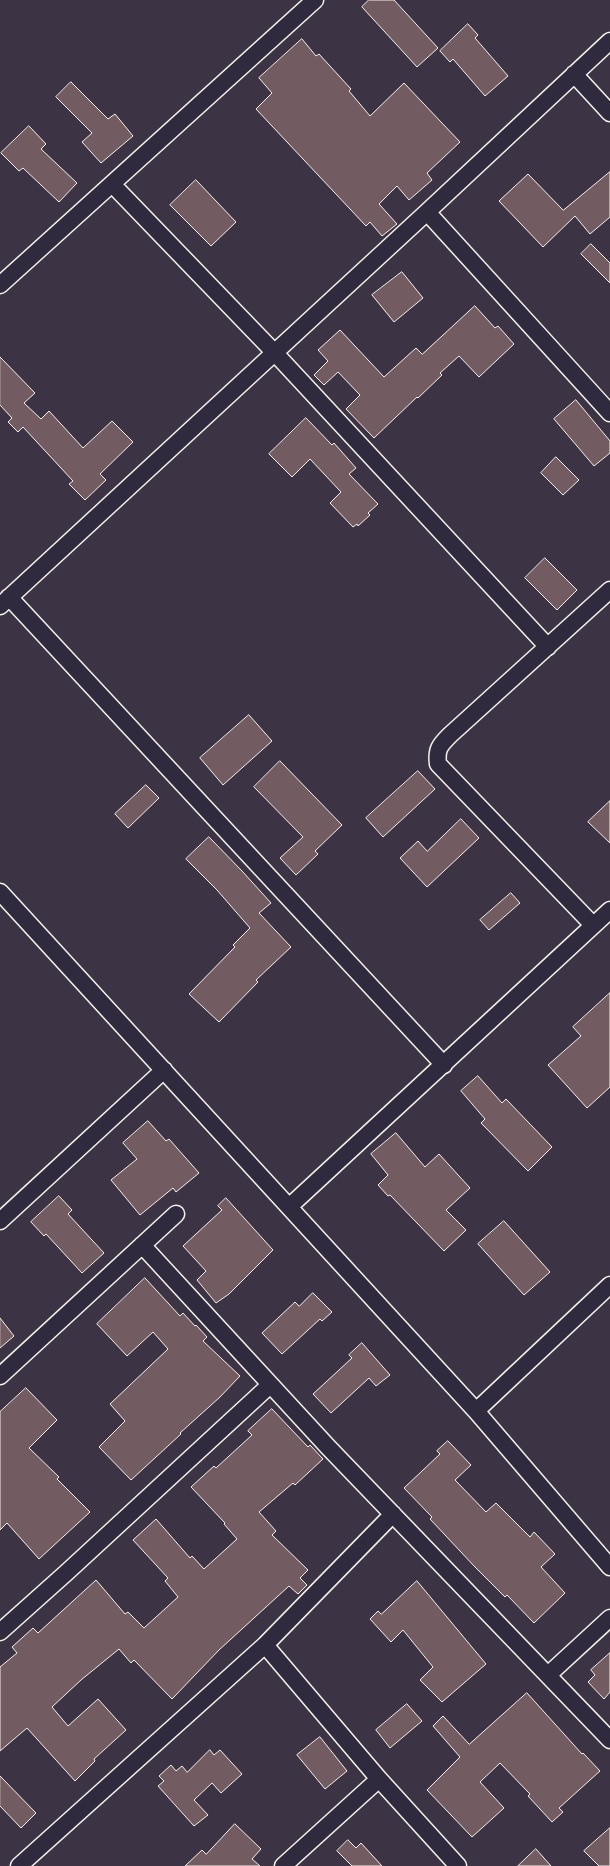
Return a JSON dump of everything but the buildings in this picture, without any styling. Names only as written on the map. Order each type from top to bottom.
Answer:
[{"type":"street","points":[[0,285],[315,0]]},
{"type":"street","points":[[444,1064],[5,602],[610,41]]},
{"type":"street","points":[[574,74],[610,113]]},
{"type":"street","points":[[112,184],[274,352],[548,647]]},
{"type":"street","points":[[427,212],[610,413]]},
{"type":"street","points":[[593,925],[438,764],[437,753],[443,742],[610,590]]},
{"type":"street","points":[[0,892],[290,1206],[476,1411],[610,1567]]},
{"type":"street","points":[[290,1206],[610,910]]},
{"type":"street","points":[[0,1221],[164,1070]]},
{"type":"street","points":[[0,1376],[176,1214]]},
{"type":"street","points":[[142,1244],[270,1385],[610,1740]]},
{"type":"street","points":[[476,1411],[610,1286]]},
{"type":"street","points":[[0,1632],[270,1385]]},
{"type":"street","points":[[19,1866],[265,1644],[393,1514]]},
{"type":"street","points":[[548,1676],[610,1618]]},
{"type":"street","points":[[265,1644],[379,1779],[458,1866]]},
{"type":"street","points":[[283,1866],[379,1779]]}]
